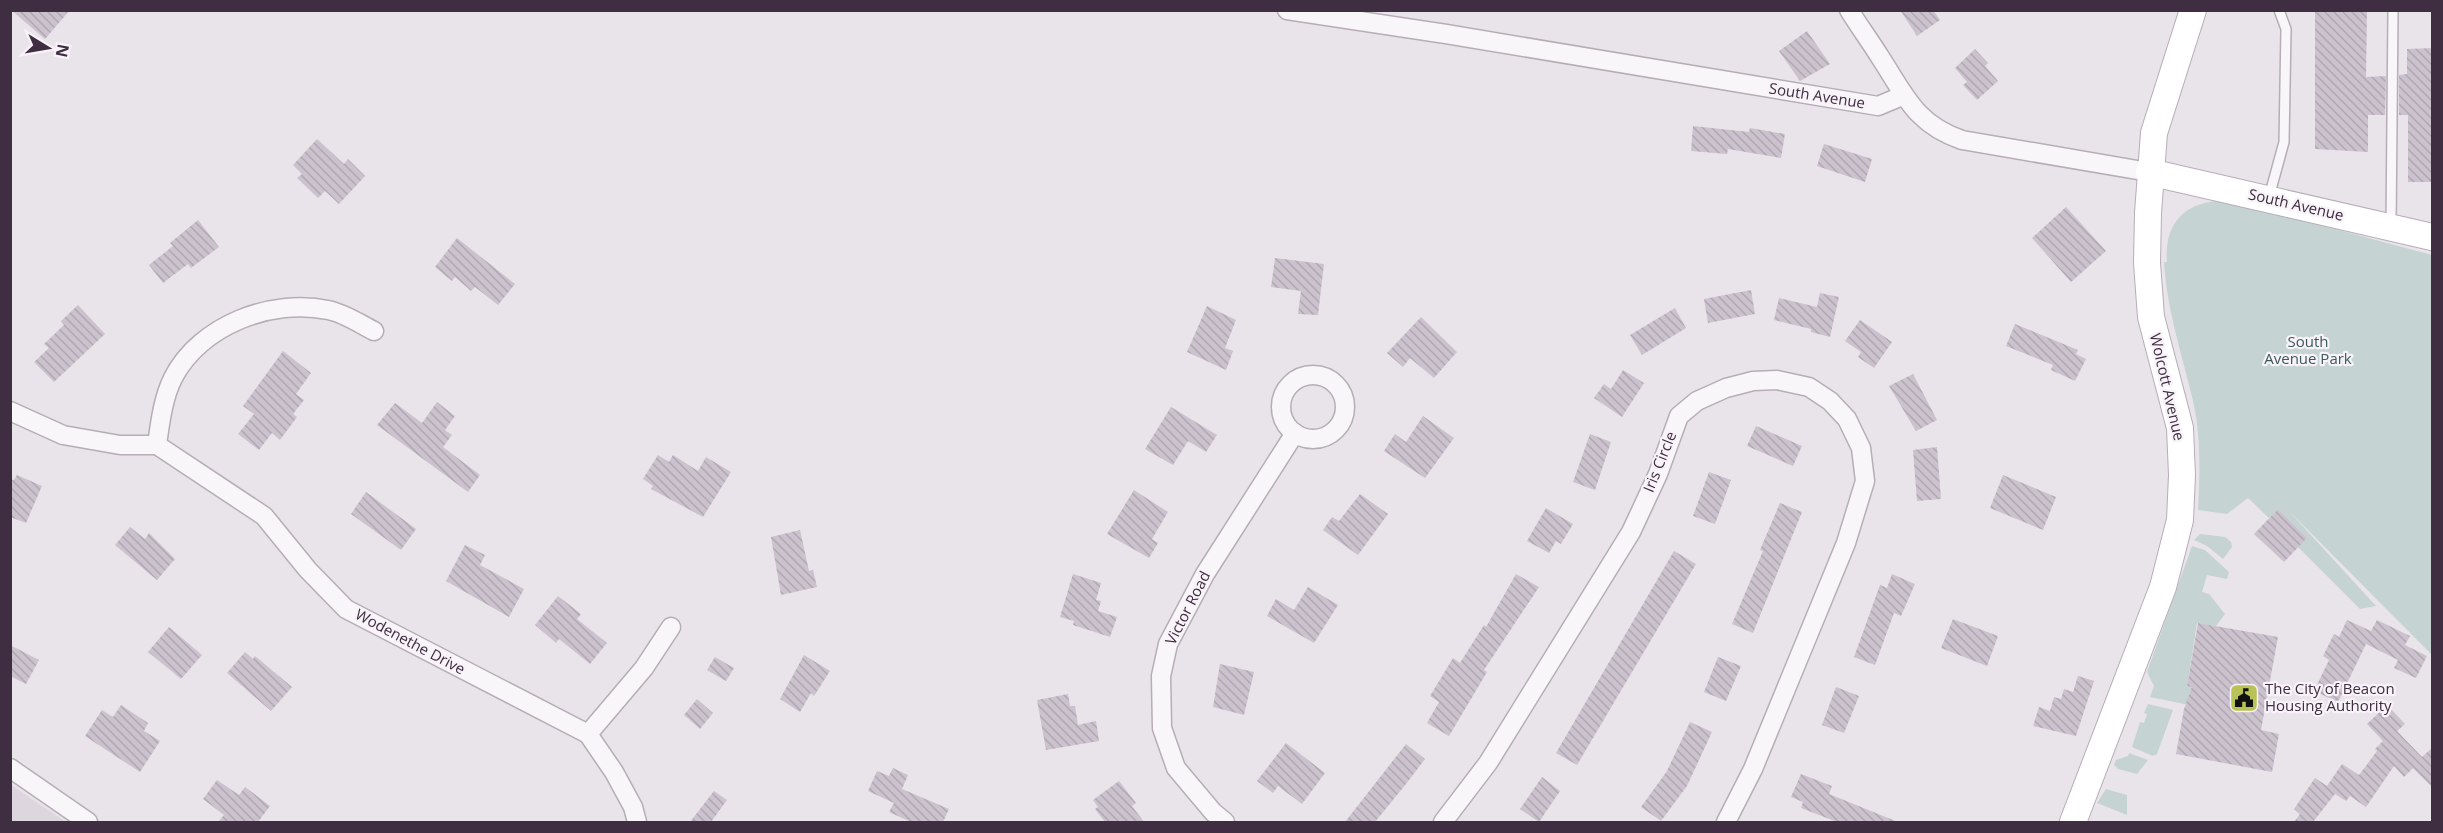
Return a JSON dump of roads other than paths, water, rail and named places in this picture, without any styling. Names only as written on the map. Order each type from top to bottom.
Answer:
[{"type":"main road","name":"Wolcott Avenue","points":[[2073,822],[2163,587],[2180,520],[2182,475],[2180,428],[2151,317],[2147,263],[2149,172],[2154,133],[2193,10]]},
{"type":"main road","name":"South Avenue","points":[[2149,172],[2433,237]]},
{"type":"street","name":"South Avenue","points":[[1287,10],[1446,34],[1878,106],[1902,96],[1942,133],[1962,140],[2149,172]]},
{"type":"street","points":[[1849,10],[1881,57],[1902,96]]},
{"type":"street","points":[[10,411],[63,435],[120,445],[157,445],[162,413],[173,378],[197,345],[213,333],[260,313],[297,306],[330,310],[374,331]]},
{"type":"street","name":"Iris Circle","points":[[1443,822],[1488,763],[1630,532],[1658,474],[1679,416],[1697,401],[1726,388],[1753,381],[1777,380],[1809,387],[1830,401],[1847,419],[1861,448],[1865,481],[1846,543],[1757,758],[1726,822]]},
{"type":"street","name":"Victor Road","points":[[1225,822],[1176,768],[1162,729],[1161,676],[1168,644],[1205,574],[1295,433]]},
{"type":"street","name":"Wodenethe Drive","points":[[157,445],[264,516],[308,570],[346,609],[588,734],[614,772],[633,807],[637,822]]},
{"type":"street","points":[[588,734],[644,668],[671,627]]},
{"type":"street","points":[[10,768],[88,822]]},
{"type":"lane","points":[[2269,198],[2284,142],[2286,29],[2279,10]]},
{"type":"lane","points":[[2391,227],[2393,10]]},
{"type":"place","name":"The City of Beacon Housing Authority","points":[[2244,698]]},
{"type":"park label","name":"South Avenue Park","points":[[2308,350]]}]
